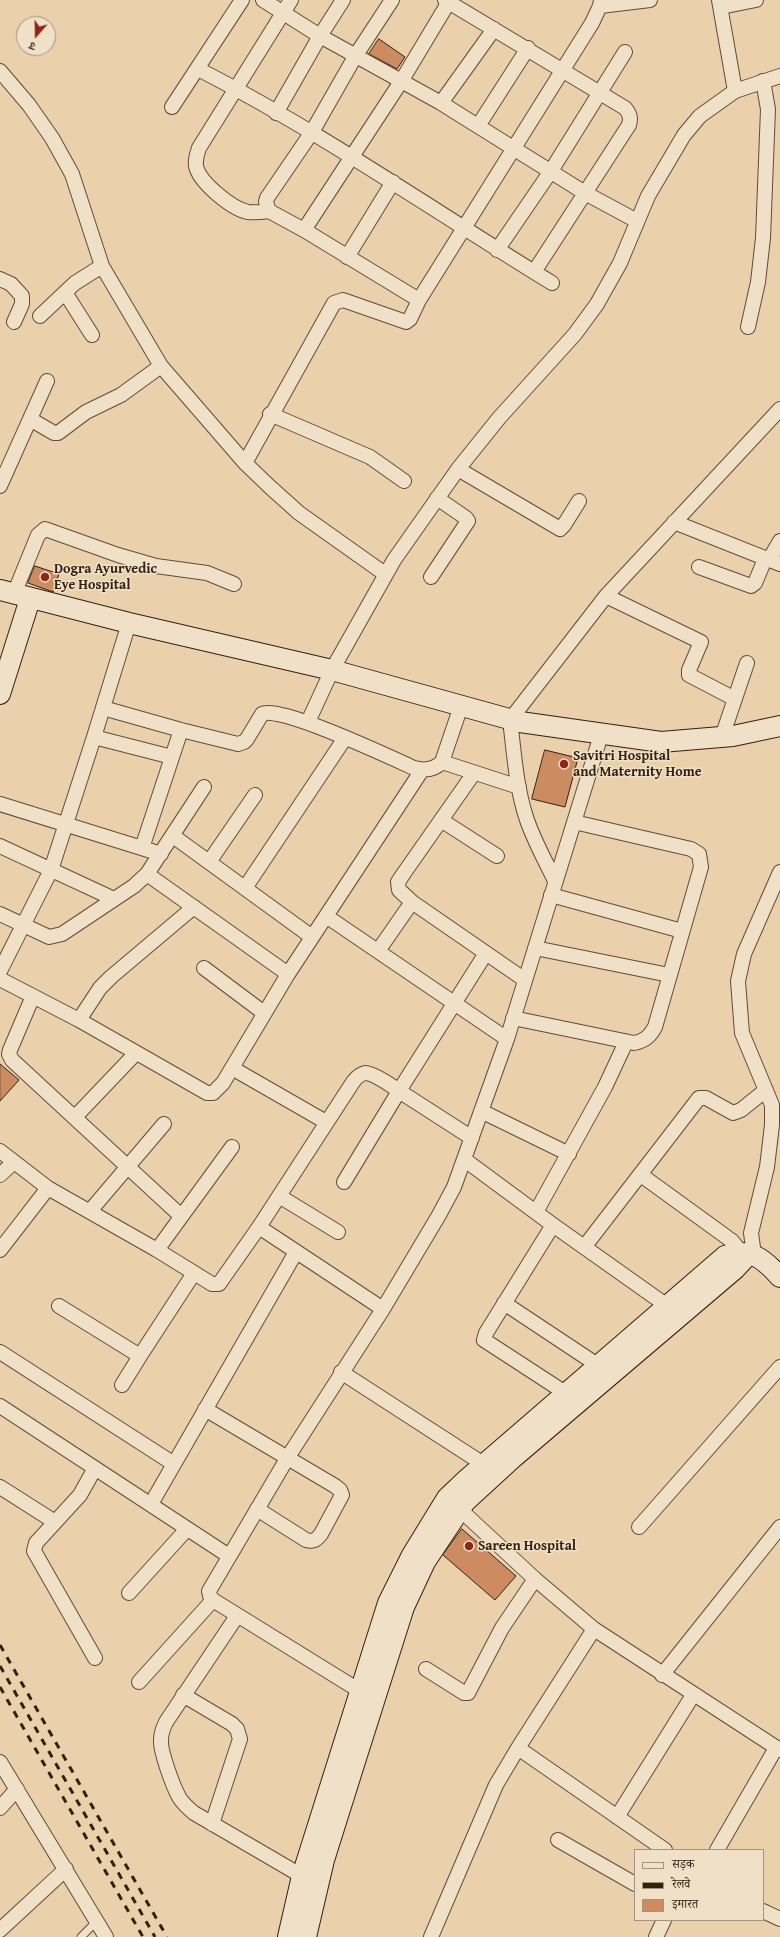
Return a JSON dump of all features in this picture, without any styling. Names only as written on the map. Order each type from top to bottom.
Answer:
[{"type":"street","points":[[172,107],[242,0]]},
{"type":"street","points":[[263,0],[320,36],[402,80],[441,103],[585,193],[637,221]]},
{"type":"street","points":[[292,0],[283,12],[237,89],[198,148],[195,158],[196,167],[201,177],[233,206],[247,212],[269,211],[304,230],[419,300]]},
{"type":"street","points":[[276,113],[320,36],[343,0]]},
{"type":"street","points":[[269,211],[267,206],[267,198],[312,132],[356,55],[392,0]]},
{"type":"street","points":[[245,463],[270,414],[334,303],[343,300],[406,322],[410,319],[419,300],[592,23],[601,3],[650,0]]},
{"type":"street","points":[[735,91],[720,4],[756,0]]},
{"type":"street","points":[[304,230],[402,80],[448,1],[625,108],[630,118],[628,125],[534,272]]},
{"type":"street","points":[[441,103],[494,29]]},
{"type":"street","points":[[478,126],[528,48]]},
{"type":"street","points":[[498,250],[600,93],[624,52]]},
{"type":"street","points":[[198,69],[237,89],[276,113],[312,132],[552,283]]},
{"type":"street","points":[[0,71],[29,104],[52,138],[72,174],[102,266],[161,366],[245,463],[299,513],[385,574]]},
{"type":"street","points":[[308,722],[332,670],[385,574],[458,469],[499,418],[575,334],[597,304],[620,263],[648,196],[684,135],[700,116],[735,91],[780,76]]},
{"type":"street","points":[[748,327],[758,282],[774,109],[763,81]]},
{"type":"street","points":[[347,257],[393,182]]},
{"type":"street","points":[[40,316],[66,294],[75,283],[102,266]]},
{"type":"street","points":[[0,278],[11,284],[22,296],[22,304],[14,322]]},
{"type":"street","points":[[66,294],[92,335]]},
{"type":"street","points":[[30,419],[54,433],[58,433],[86,412],[121,395],[161,366]]},
{"type":"street","points":[[0,486],[47,381]]},
{"type":"street","points":[[555,881],[533,836],[526,817],[519,787],[510,720],[606,596],[780,409]]},
{"type":"street","points":[[270,414],[370,457],[404,481]]},
{"type":"street","points":[[458,469],[560,529],[579,502]]},
{"type":"street","points":[[431,577],[468,521],[438,498]]},
{"type":"street","points":[[674,522],[772,561]]},
{"type":"street","points":[[0,694],[15,594],[38,535],[45,529],[118,555],[156,566],[207,573],[234,584]]},
{"type":"street","points":[[699,567],[751,586],[772,561],[780,541]]},
{"type":"street","points":[[15,594],[129,623],[332,670],[510,720],[601,735],[661,742],[722,737],[780,726]]},
{"type":"street","points":[[606,596],[701,642],[689,670],[689,675],[735,699]]},
{"type":"street","points":[[0,971],[51,870],[129,623]]},
{"type":"street","points":[[722,737],[747,663]]},
{"type":"street","points":[[103,708],[181,730],[241,744],[247,739],[259,718],[265,712],[308,722],[422,770],[437,767],[442,762],[461,706]]},
{"type":"street","points":[[142,848],[181,730]]},
{"type":"street","points":[[360,1691],[237,1616],[213,1600],[209,1592],[288,1457],[341,1372],[383,1309],[439,1215],[454,1186],[465,1160],[513,1018],[601,735]]},
{"type":"street","points":[[94,737],[172,757]]},
{"type":"street","points":[[245,888],[345,738]]},
{"type":"street","points":[[442,762],[519,787]]},
{"type":"street","points":[[0,979],[79,1020],[207,1093],[213,1093],[219,1089],[288,974],[422,770]]},
{"type":"street","points":[[474,773],[398,882],[399,890],[412,902],[525,980]]},
{"type":"street","points":[[0,914],[48,937],[54,937],[62,934],[134,886],[147,874],[204,787]]},
{"type":"street","points":[[210,862],[255,795]]},
{"type":"street","points":[[0,804],[66,826],[161,854]]},
{"type":"street","points":[[441,820],[497,856]]},
{"type":"street","points":[[513,1018],[634,1043],[643,1041],[650,1035],[655,1027],[701,866],[699,854],[691,849],[574,822]]},
{"type":"street","points":[[173,836],[312,937]]},
{"type":"street","points":[[0,846],[114,899]]},
{"type":"street","points":[[491,1469],[567,1394],[599,1366],[747,1256],[767,1168],[772,1125],[776,1106],[766,1090],[742,1034],[738,981],[744,954],[780,872]]},
{"type":"street","points":[[147,874],[288,974]]},
{"type":"street","points":[[551,895],[682,931]]},
{"type":"street","points":[[378,951],[412,902]]},
{"type":"street","points":[[79,1020],[100,988],[111,977],[194,907]]},
{"type":"street","points":[[326,916],[506,1039]]},
{"type":"street","points":[[535,948],[669,975]]},
{"type":"street","points":[[344,1182],[399,1091],[486,953]]},
{"type":"street","points":[[204,968],[264,1014]]},
{"type":"street","points":[[33,996],[9,1054],[12,1060],[75,1117],[127,1168],[181,1216]]},
{"type":"street","points":[[536,1212],[605,1087],[626,1042]]},
{"type":"street","points":[[75,1117],[136,1053]]},
{"type":"street","points":[[232,1068],[326,1122]]},
{"type":"street","points":[[0,1151],[48,1188],[157,1250],[212,1284],[220,1284],[260,1227],[326,1122],[357,1077],[365,1073],[372,1075],[472,1138]]},
{"type":"street","points":[[585,1246],[699,1098],[706,1098],[733,1114],[741,1110],[766,1090]]},
{"type":"street","points":[[482,1111],[569,1154]]},
{"type":"street","points":[[90,1211],[164,1124]]},
{"type":"street","points":[[157,1250],[232,1147]]},
{"type":"street","points":[[465,1160],[553,1225],[585,1246],[675,1311]]},
{"type":"street","points":[[0,1175],[14,1162]]},
{"type":"street","points":[[640,1175],[732,1241],[747,1256],[767,1263],[780,1277]]},
{"type":"street","points":[[0,1250],[48,1188]]},
{"type":"street","points":[[279,1196],[338,1232]]},
{"type":"street","points":[[553,1225],[504,1303],[486,1333],[484,1340],[567,1394]]},
{"type":"street","points":[[260,1227],[383,1309]]},
{"type":"street","points":[[151,1504],[296,1252]]},
{"type":"street","points":[[122,1385],[194,1273]]},
{"type":"street","points":[[504,1303],[599,1366]]},
{"type":"street","points":[[59,1306],[140,1356]]},
{"type":"street","points":[[288,1937],[302,1876],[388,1603],[412,1555],[453,1503],[675,1311]]},
{"type":"street","points":[[0,1352],[174,1464]]},
{"type":"street","points":[[639,1527],[780,1367]]},
{"type":"street","points":[[341,1372],[491,1469]]},
{"type":"street","points":[[0,1406],[229,1556]]},
{"type":"street","points":[[205,1410],[288,1457],[340,1490],[342,1495],[321,1534],[317,1540],[312,1542],[306,1540],[257,1509]]},
{"type":"street","points":[[95,1468],[85,1489],[36,1543],[34,1551],[95,1658]]},
{"type":"street","points":[[0,1487],[55,1522]]},
{"type":"street","points":[[453,1503],[534,1579],[594,1629],[693,1695],[778,1749],[718,1849]]},
{"type":"street","points":[[306,1937],[324,1860],[404,1607],[453,1503]]},
{"type":"street","points":[[662,1674],[780,1527]]},
{"type":"street","points":[[129,1593],[187,1529]]},
{"type":"street","points":[[426,1669],[464,1693],[468,1693],[502,1628],[534,1579]]},
{"type":"street","points":[[139,1682],[213,1600]]},
{"type":"street","points":[[237,1616],[183,1695],[162,1732],[161,1741],[163,1752],[179,1796],[184,1805],[212,1824],[302,1876]]},
{"type":"street","points":[[431,1937],[496,1785],[594,1629]]},
{"type":"street","points":[[183,1695],[232,1724],[240,1734],[240,1739],[212,1824]]},
{"type":"street","points":[[617,1817],[693,1695]]},
{"type":"street","points":[[518,1748],[664,1849]]},
{"type":"street","points":[[0,1762],[106,1937]]},
{"type":"street","points":[[0,1808],[17,1789]]},
{"type":"street","points":[[558,1840],[634,1883]]},
{"type":"street","points":[[0,1930],[66,1870]]},
{"type":"street","points":[[764,1911],[780,1919]]},
{"type":"street","points":[[656,1937],[664,1921]]},
{"type":"lane","points":[[81,1937],[97,1921]]},
{"type":"building","points":[[379,39],[405,57],[397,69],[369,54]]},
{"type":"building","points":[[35,566],[59,574],[53,592],[28,583]]},
{"type":"building","points":[[545,750],[578,758],[565,807],[532,799]]},
{"type":"building","points":[[0,1064],[19,1080],[0,1101]]},
{"type":"building","points":[[462,1529],[516,1576],[495,1600],[443,1555]]},
{"type":"railway","points":[[0,1645],[167,1937]]},
{"type":"railway","points":[[0,1666],[155,1937]]},
{"type":"railway","points":[[0,1687],[143,1937]]},
{"type":"place","name":"Dogra Ayurvedic Eye Hospital","points":[[45,577]]},
{"type":"place","name":"Savitri Hospital and Maternity Home","points":[[564,764]]},
{"type":"place","name":"Sareen Hospital","points":[[469,1546]]}]
